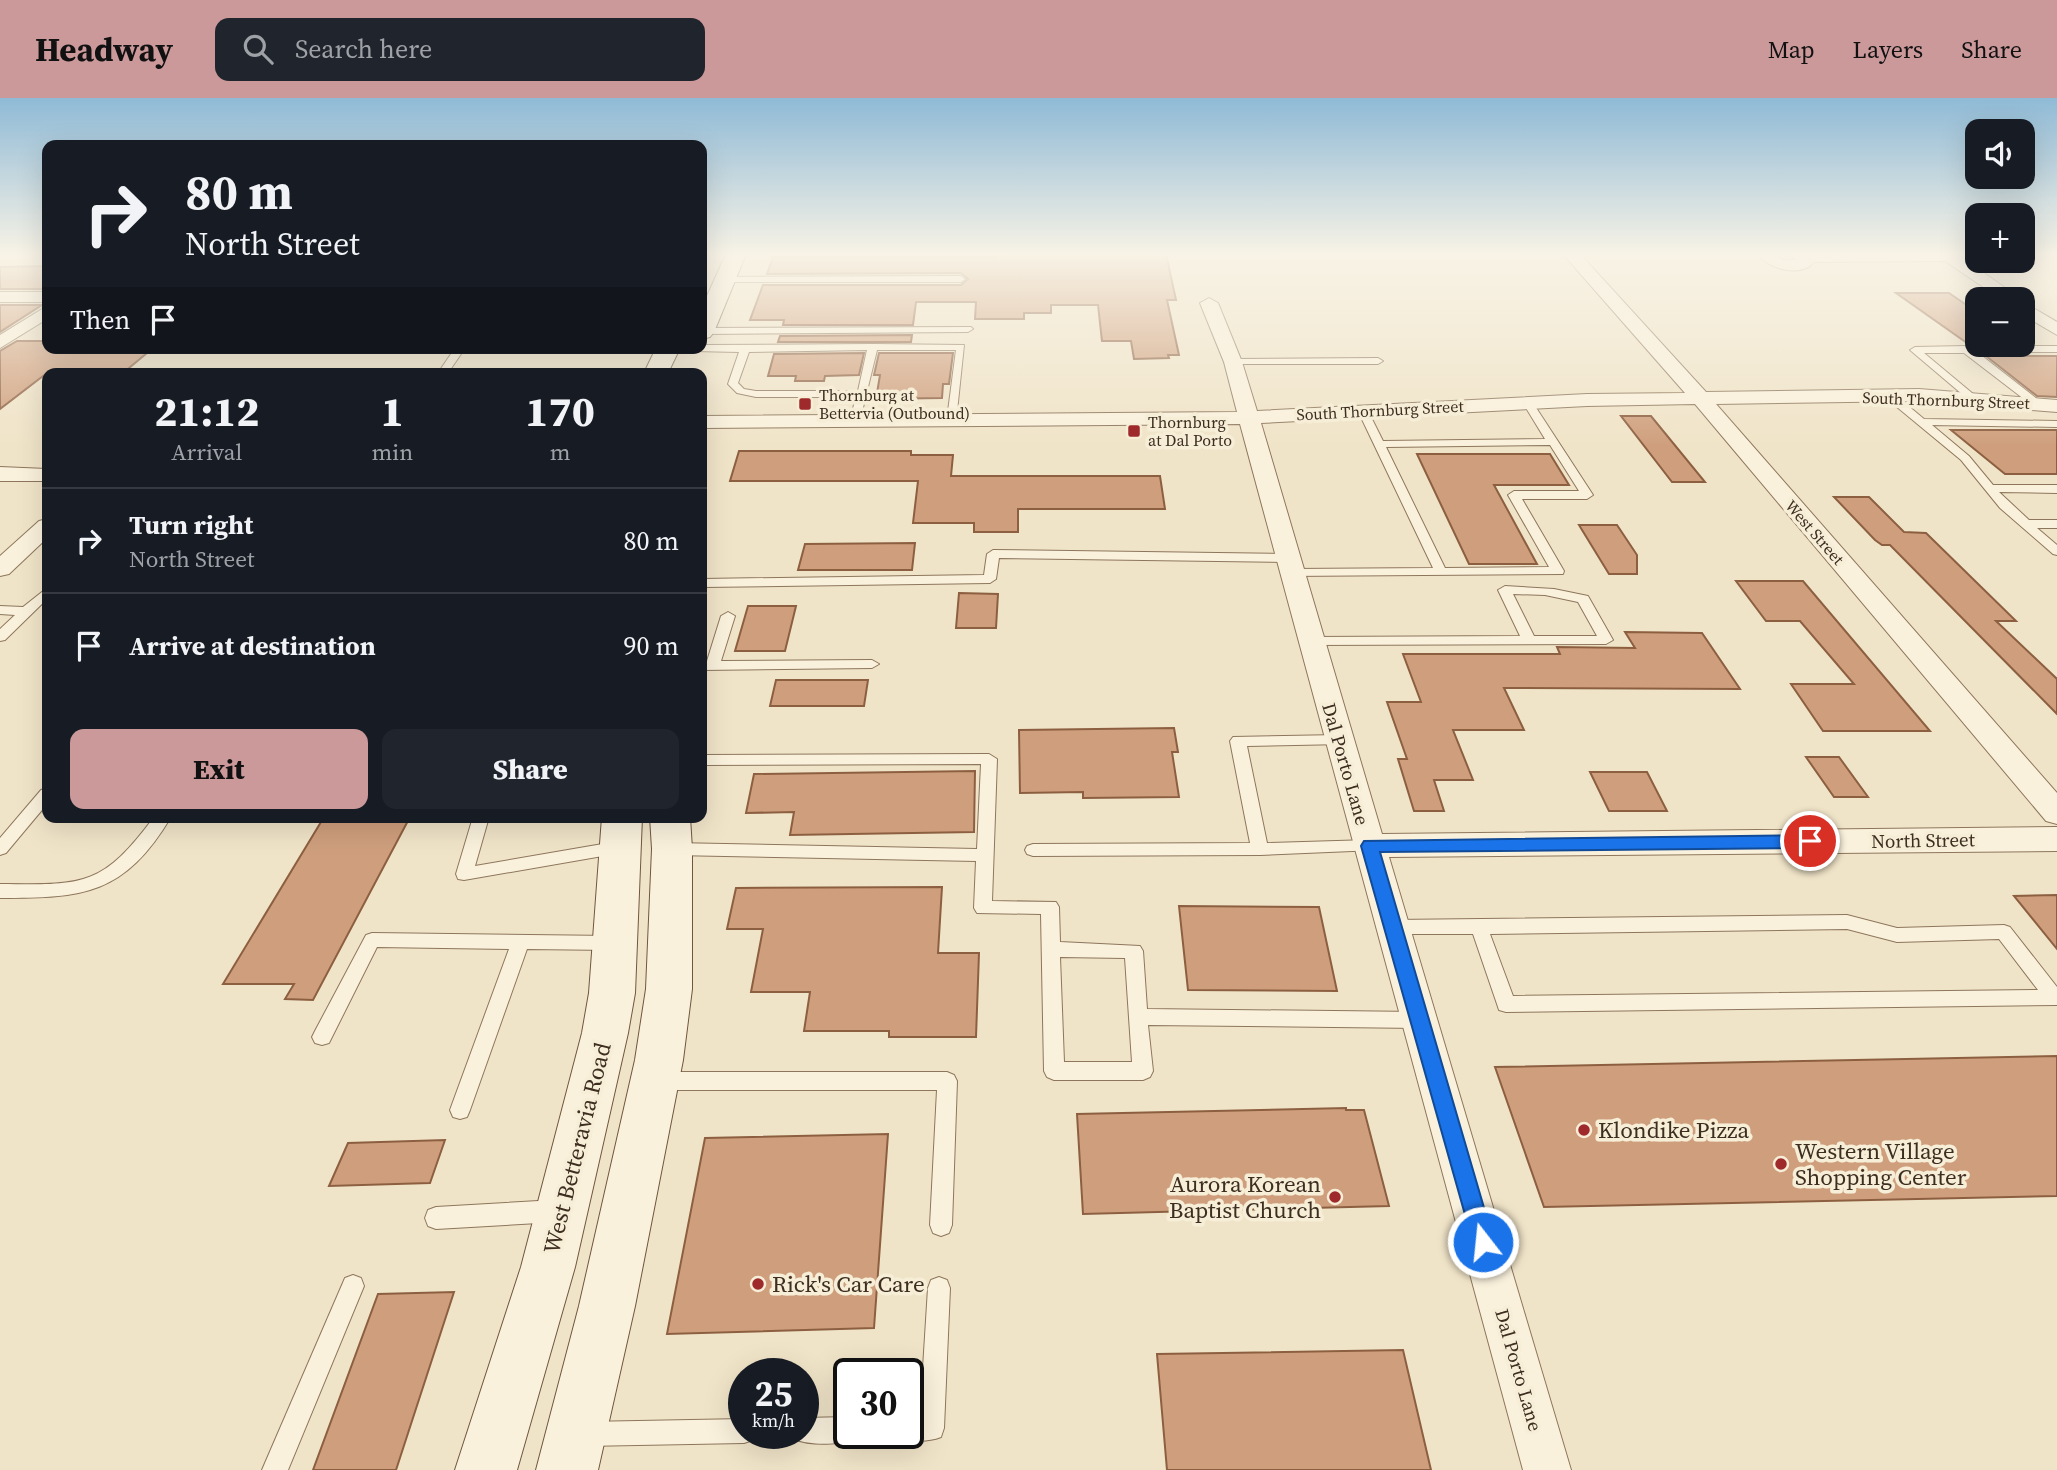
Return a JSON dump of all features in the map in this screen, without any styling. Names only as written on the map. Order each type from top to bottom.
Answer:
[{"type":"main road","name":"West Betteravia Road","points":[[486,1470],[548,1267],[605,1033],[612,993],[622,832]]},
{"type":"main road","points":[[571,1452],[607,1306],[655,1081],[669,989],[671,833]]},
{"type":"street","points":[[0,344],[37,318]]},
{"type":"street","name":"Dal Porto Lane","points":[[1215,318],[1233,362],[1547,1470]]},
{"type":"street","name":"West Street","points":[[1628,318],[1700,398],[2057,813]]},
{"type":"street","points":[[2039,318],[2057,330]]},
{"type":"street","name":"South Thornburg Street","points":[[707,422],[1248,418],[1528,403],[1700,398],[1890,396],[1973,398],[2047,405]]},
{"type":"street","points":[[0,474],[42,475]]},
{"type":"street","points":[[0,569],[42,531]]},
{"type":"street","name":"North Street","points":[[1370,846],[2057,839]]},
{"type":"lane","points":[[707,331],[968,329]]},
{"type":"lane","points":[[855,420],[873,347]]},
{"type":"lane","points":[[707,348],[961,347],[952,419]]},
{"type":"lane","points":[[745,349],[733,384],[741,391],[756,394],[862,394]]},
{"type":"lane","points":[[1965,349],[1915,349],[1973,398]]},
{"type":"lane","points":[[2035,349],[2057,349]]},
{"type":"lane","points":[[1978,357],[2047,405]]},
{"type":"lane","points":[[1233,362],[1378,361]]},
{"type":"lane","points":[[1890,396],[1965,458],[2026,524],[2057,551]]},
{"type":"lane","points":[[707,583],[990,579],[993,554],[1441,572],[1558,571],[1514,495],[1587,495],[1528,403]]},
{"type":"lane","points":[[1363,411],[1441,572]]},
{"type":"lane","points":[[1921,422],[2057,424]]},
{"type":"lane","points":[[1379,444],[1553,442]]},
{"type":"lane","points":[[1991,488],[2057,489]]},
{"type":"lane","points":[[2026,524],[2057,524]]},
{"type":"lane","points":[[1311,641],[1530,642],[1606,640],[1583,599],[1561,592],[1505,590],[1530,642]]},
{"type":"lane","points":[[0,637],[42,597]]},
{"type":"lane","points":[[0,610],[26,611]]},
{"type":"lane","points":[[728,616],[707,666],[872,664]]},
{"type":"lane","points":[[1260,849],[1237,741],[1340,740]]},
{"type":"lane","points":[[707,760],[989,758],[983,908],[1050,907],[1051,949],[1054,1071],[1143,1071],[1134,951],[1051,949]]},
{"type":"lane","points":[[0,849],[42,800]]},
{"type":"lane","points":[[0,891],[57,890],[101,881],[135,855],[159,823]]},
{"type":"lane","points":[[479,823],[464,874],[622,832]]},
{"type":"lane","points":[[671,833],[985,855]]},
{"type":"lane","points":[[1033,850],[1370,846]]},
{"type":"lane","points":[[1393,927],[1847,922],[1897,935],[2004,932],[2055,998],[1506,1004],[1479,928]]},
{"type":"lane","points":[[322,1037],[372,940],[615,943]]},
{"type":"lane","points":[[460,1110],[521,942]]},
{"type":"lane","points":[[1138,1017],[1419,1020]]},
{"type":"lane","points":[[655,1081],[947,1081],[941,1225]]},
{"type":"lane","points":[[436,1217],[561,1211]]},
{"type":"lane","points":[[275,1470],[353,1286]]},
{"type":"lane","points":[[924,1428],[932,1428],[939,1288]]},
{"type":"lane","points":[[571,1452],[728,1433]]},
{"type":"building","points":[[0,318],[22,318],[0,332]]},
{"type":"building","points":[[914,318],[913,325],[783,325],[784,320],[750,320]]},
{"type":"building","points":[[975,318],[1024,318],[1024,319]]},
{"type":"building","points":[[1099,318],[1171,318],[1179,355],[1168,355],[1169,358],[1134,359],[1131,341],[1102,341]]},
{"type":"building","points":[[1932,318],[1965,318],[1965,342]]},
{"type":"building","points":[[912,335],[911,342],[778,342],[780,336]]},
{"type":"building","points":[[17,341],[42,341],[42,354],[146,354],[129,368],[42,368],[42,377],[0,409],[0,351]]},
{"type":"building","points":[[864,353],[859,375],[825,376],[824,381],[795,381],[796,376],[768,376],[774,354]]},
{"type":"building","points":[[879,353],[953,353],[949,384],[943,384],[942,398],[876,399],[880,375],[874,375]]},
{"type":"building","points":[[2057,356],[2057,397],[2037,396],[1987,357]]},
{"type":"building","points":[[1621,416],[1651,416],[1705,482],[1672,482]]},
{"type":"building","points":[[1951,430],[2057,430],[2057,474],[2005,474]]},
{"type":"building","points":[[739,451],[911,451],[911,455],[953,455],[951,476],[1160,476],[1165,509],[1018,509],[1018,532],[974,532],[974,523],[913,523],[918,481],[730,481]]},
{"type":"building","points":[[1417,454],[1550,454],[1569,485],[1494,485],[1537,564],[1469,564]]},
{"type":"building","points":[[1834,497],[1869,497],[1904,532],[1926,533],[2016,621],[1996,621],[2057,679],[2057,714],[1890,545],[1882,545],[1875,540]]},
{"type":"building","points":[[1579,525],[1617,525],[1637,555],[1637,574],[1609,574]]},
{"type":"building","points":[[915,543],[912,570],[798,570],[805,544]]},
{"type":"building","points":[[1736,581],[1803,581],[1930,731],[1823,731],[1791,684],[1854,684],[1800,621],[1766,621]]},
{"type":"building","points":[[959,593],[998,594],[996,628],[956,628]]},
{"type":"building","points":[[748,606],[796,606],[785,651],[735,651]]},
{"type":"building","points":[[1625,632],[1702,633],[1740,689],[1504,688],[1524,730],[1453,730],[1473,780],[1434,780],[1444,811],[1414,811],[1398,759],[1407,759],[1387,702],[1421,702],[1403,654],[1560,654],[1557,647],[1635,648]]},
{"type":"building","points":[[776,680],[868,680],[864,706],[770,706]]},
{"type":"building","points":[[1174,728],[1178,752],[1172,752],[1179,797],[1083,798],[1083,792],[1020,793],[1019,730]]},
{"type":"building","points":[[1806,757],[1839,757],[1868,797],[1834,797]]},
{"type":"building","points":[[975,771],[974,832],[790,835],[794,812],[746,813],[754,774]]},
{"type":"building","points":[[1590,772],[1647,772],[1667,811],[1609,811]]},
{"type":"building","points":[[320,823],[407,823],[313,1000],[285,999],[294,984],[223,984]]},
{"type":"building","points":[[942,887],[938,953],[979,953],[976,1037],[889,1037],[889,1031],[804,1031],[810,992],[751,992],[763,929],[727,929],[736,888]]},
{"type":"building","points":[[2057,895],[2057,949],[2014,896]]},
{"type":"building","points":[[1179,906],[1319,907],[1337,991],[1188,990]]},
{"type":"building","points":[[2057,1056],[2057,1196],[1544,1207],[1495,1067]]},
{"type":"building","points":[[1346,1108],[1364,1110],[1389,1206],[1083,1214],[1077,1114]]},
{"type":"building","points":[[888,1134],[874,1328],[667,1334],[705,1138]]},
{"type":"building","points":[[445,1140],[430,1183],[329,1186],[348,1143]]},
{"type":"building","points":[[454,1292],[396,1470],[313,1470],[378,1294]]},
{"type":"building","points":[[1403,1350],[1431,1470],[1167,1470],[1157,1354]]},
{"type":"place","name":"Thornburg at Bettervia (Outbound)","points":[[805,404]]},
{"type":"place","name":"Thornburg at Dal Porto","points":[[1134,431]]},
{"type":"place","name":"Klondike Pizza","points":[[1584,1130]]},
{"type":"place","name":"Western Village Shopping Center","points":[[1781,1164]]},
{"type":"place","name":"Aurora Korean Baptist Church","points":[[1335,1197]]},
{"type":"place","name":"Rick's Car Care","points":[[758,1284]]},
{"type":"route","points":[[1483,1242],[1370,846],[1810,841]]}]
